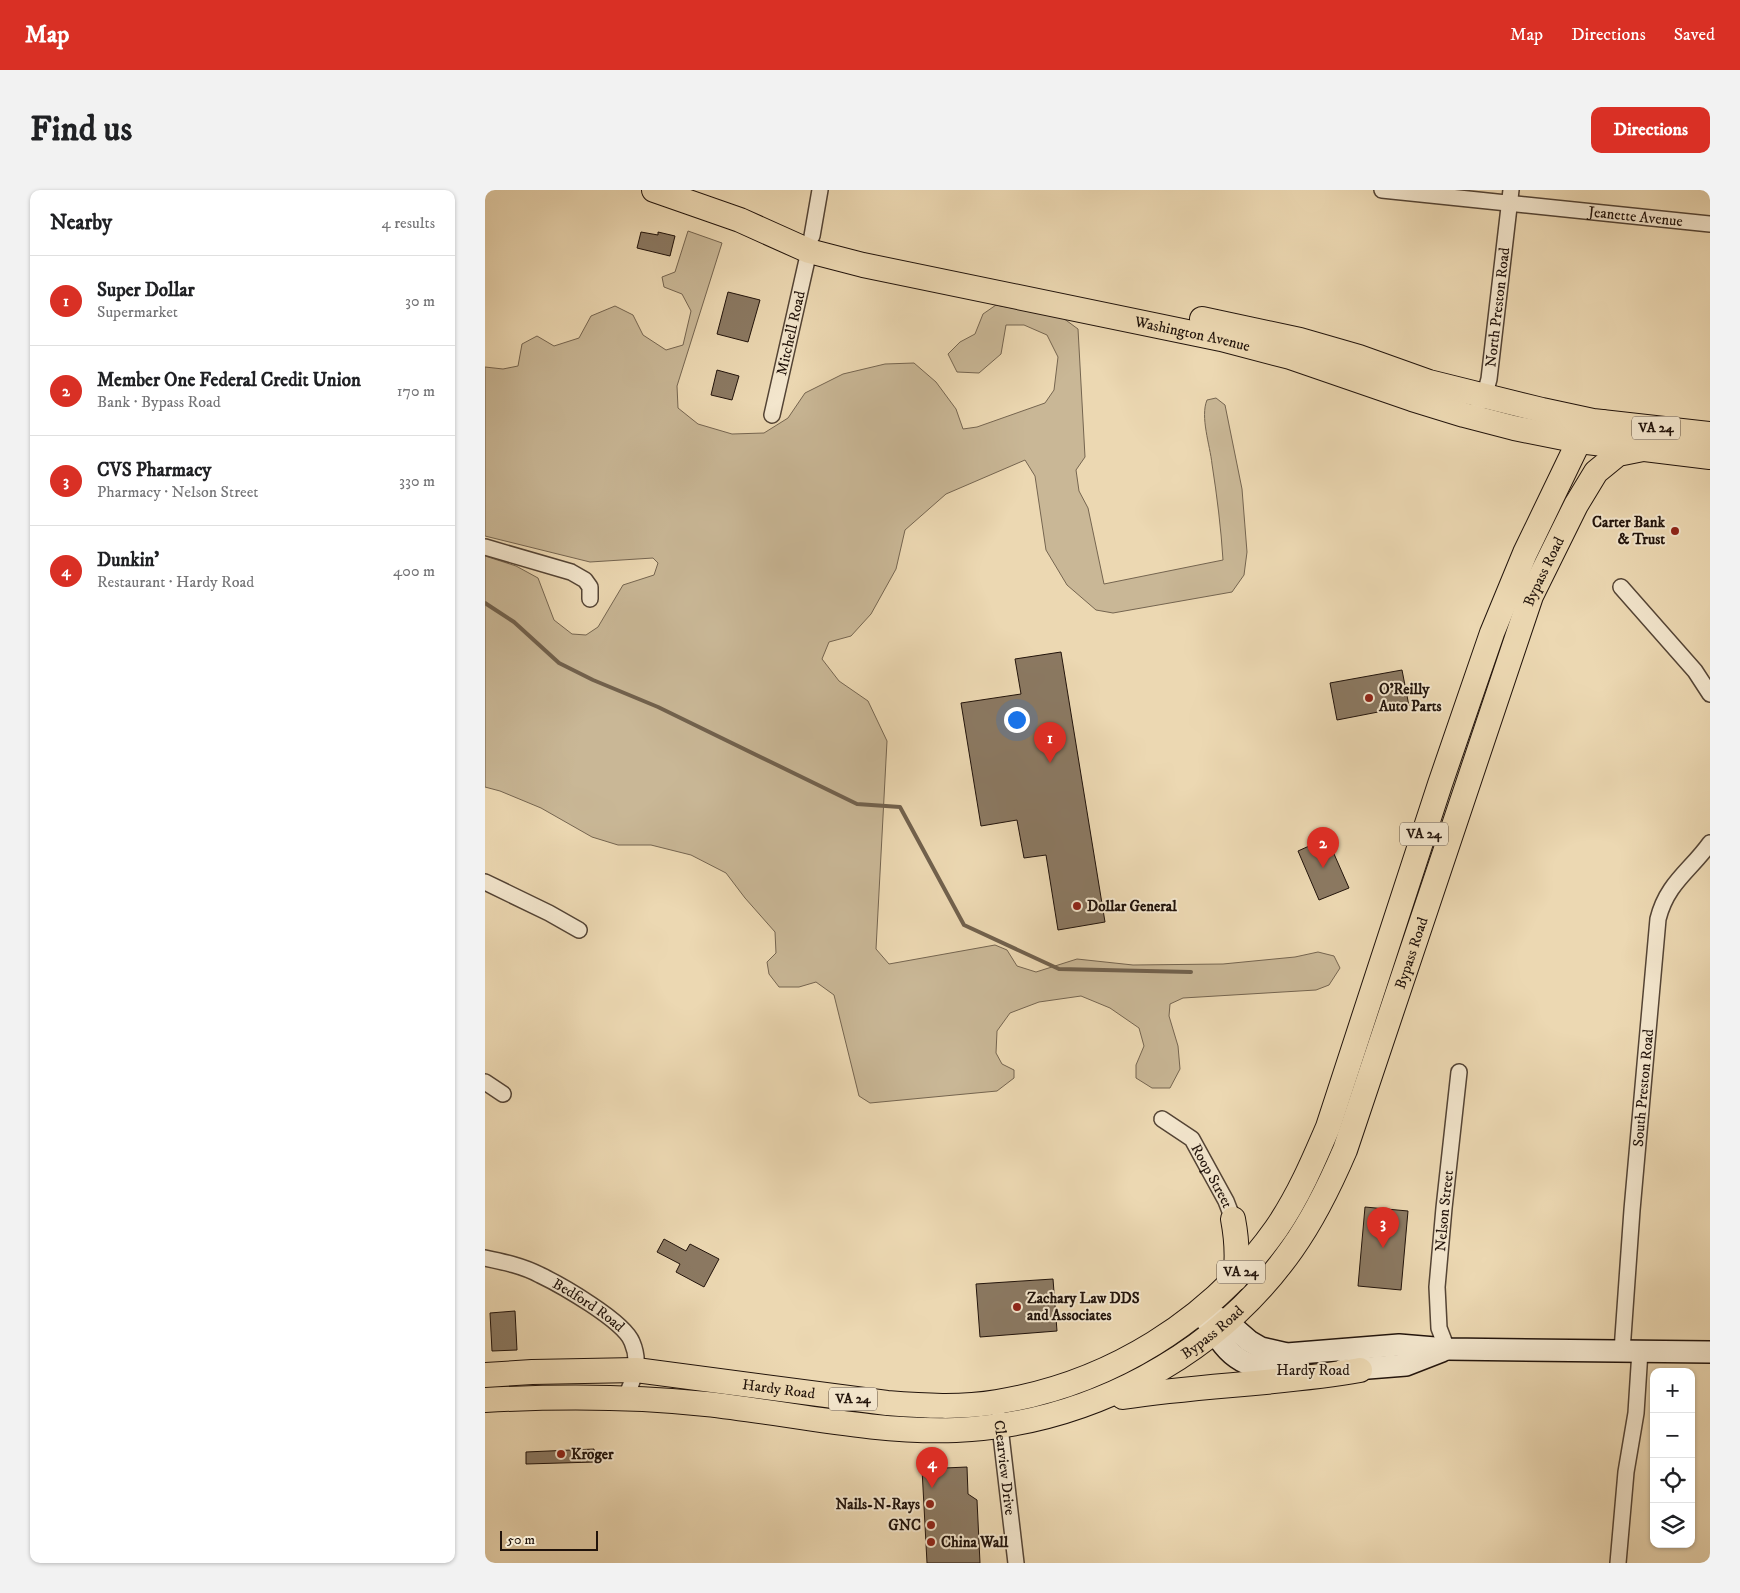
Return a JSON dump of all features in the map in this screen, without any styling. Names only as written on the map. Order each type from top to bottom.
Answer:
[{"type":"main road","name":"Washington Avenue","points":[[654,190],[906,275],[1221,339],[1354,378],[1464,415],[1514,428],[1592,435],[1643,449]]},
{"type":"main road","name":"Washington Avenue","points":[[811,244],[923,262],[1291,338],[1359,357],[1429,382],[1542,410],[1592,435]]},
{"type":"main road","name":"VA 24","points":[[1592,435],[1710,434]]},
{"type":"main road","points":[[1538,583],[1558,518],[1589,460],[1592,435]]},
{"type":"main road","name":"Bypass Road","points":[[1201,1312],[1257,1255],[1296,1198],[1310,1168],[1327,1127],[1440,784],[1492,634],[1525,553],[1592,435]]},
{"type":"main road","name":"VA 24","points":[[1643,449],[1710,457]]},
{"type":"main road","name":"Bypass Road","points":[[1096,1401],[1151,1375],[1220,1326],[1267,1280],[1290,1251],[1326,1193],[1345,1150],[1531,596],[1576,505],[1597,472],[1618,454],[1643,449]]},
{"type":"main road","points":[[1233,1219],[1248,1231],[1263,1234],[1276,1229]]},
{"type":"main road","points":[[1233,1219],[1237,1240],[1235,1279]]},
{"type":"main road","name":"Hardy Road","points":[[485,1375],[636,1370],[887,1404],[923,1406],[996,1402],[1055,1389],[1117,1365],[1169,1334],[1201,1312],[1220,1326],[1241,1335],[1255,1345],[1273,1352],[1287,1354],[1399,1345],[1447,1349],[1710,1352]]},
{"type":"main road","name":"Hardy Road","points":[[1220,1326],[1227,1350],[1239,1360],[1257,1368],[1290,1371],[1360,1370],[1406,1365],[1447,1349]]},
{"type":"main road","points":[[1096,1401],[1197,1387],[1261,1383],[1360,1370]]},
{"type":"main road","name":"Hardy Road","points":[[485,1400],[574,1396],[626,1397],[707,1404],[903,1429],[954,1430],[1000,1426],[1063,1412],[1096,1401]]},
{"type":"street","name":"Mitchell Road","points":[[772,415],[811,244],[820,190]]},
{"type":"street","name":"Jeanette Avenue","points":[[1382,190],[1511,196],[1710,224]]},
{"type":"street","name":"North Preston Road","points":[[1484,397],[1489,379],[1511,196]]},
{"type":"street","points":[[1464,415],[1484,397]]},
{"type":"street","points":[[485,547],[571,572],[585,580],[590,587],[590,598]]},
{"type":"street","points":[[1621,587],[1708,688]]},
{"type":"street","name":"South Preston Road","points":[[1618,1563],[1626,1472],[1636,1413],[1631,1351],[1634,1181],[1658,918],[1661,905],[1668,892],[1710,843]]},
{"type":"street","points":[[485,882],[579,930]]},
{"type":"street","name":"Nelson Street","points":[[1447,1349],[1439,1328],[1437,1287],[1459,1072]]},
{"type":"street","points":[[485,1082],[503,1094]]},
{"type":"street","name":"Roop Street","points":[[1162,1119],[1192,1139],[1226,1201],[1233,1219]]},
{"type":"street","name":"Bedford Road","points":[[485,1258],[539,1274],[584,1300],[611,1320],[631,1340],[635,1353],[636,1370],[626,1397]]},
{"type":"street","name":"Clearview Drive","points":[[996,1402],[1017,1563]]},
{"type":"shaded area","points":[[688,231],[722,243],[677,386],[678,408],[698,424],[732,434],[764,433],[788,418],[805,393],[843,374],[885,364],[914,363],[936,382],[956,409],[963,429],[977,427],[1045,403],[1054,390],[1058,357],[1047,335],[1024,325],[1006,325],[1001,354],[979,373],[957,372],[948,354],[960,342],[975,334],[983,314],[996,305],[1063,318],[1078,329],[1085,457],[1076,470],[1079,491],[1088,508],[1104,584],[1223,560],[1217,500],[1206,431],[1205,407],[1207,400],[1216,398],[1225,405],[1242,489],[1247,552],[1244,575],[1232,592],[1113,613],[1096,610],[1067,585],[1046,550],[1035,476],[1025,460],[946,494],[905,530],[896,569],[871,614],[851,636],[829,642],[822,659],[839,681],[868,701],[887,741],[876,949],[889,964],[995,945],[1007,950],[1017,966],[1036,972],[1077,959],[1133,965],[1223,964],[1295,957],[1318,952],[1334,956],[1340,968],[1329,985],[1316,990],[1183,998],[1170,1004],[1169,1016],[1178,1046],[1180,1069],[1170,1088],[1152,1088],[1136,1078],[1136,1065],[1144,1046],[1139,1028],[1110,1008],[1081,996],[1039,1002],[1010,1013],[997,1031],[996,1053],[1002,1064],[1014,1070],[1014,1078],[997,1091],[870,1103],[859,1096],[834,995],[816,982],[799,987],[779,987],[769,974],[767,962],[776,953],[775,932],[726,873],[691,855],[651,845],[618,845],[592,837],[541,808],[500,791],[485,787],[485,556],[516,566],[538,578],[554,620],[572,634],[586,635],[598,627],[623,585],[654,575],[658,563],[653,558],[590,562],[485,536],[485,367],[503,369],[518,366],[522,344],[537,336],[554,346],[579,338],[591,316],[615,306],[633,315],[643,335],[666,350],[683,345],[691,311],[682,294],[664,287],[662,277],[675,272]]},
{"type":"building","points":[[641,232],[658,235],[658,232],[675,236],[670,256],[637,248]]},
{"type":"building","points":[[728,292],[760,300],[748,342],[717,334]]},
{"type":"building","points":[[717,370],[739,376],[732,400],[711,395]]},
{"type":"building","points":[[1061,652],[1105,922],[1058,930],[1046,855],[1024,858],[1017,820],[981,826],[961,703],[1021,694],[1015,659]]},
{"type":"building","points":[[1402,670],[1409,706],[1337,720],[1330,683]]},
{"type":"building","points":[[1327,838],[1349,888],[1319,900],[1298,851]]},
{"type":"building","points":[[1365,1207],[1408,1211],[1401,1290],[1358,1286]]},
{"type":"building","points":[[664,1239],[686,1251],[690,1244],[719,1259],[704,1287],[676,1272],[680,1264],[657,1252]]},
{"type":"building","name":"Zachary Law DDS and Associates","points":[[1053,1279],[1057,1331],[980,1337],[976,1284]]},
{"type":"building","points":[[515,1311],[517,1350],[492,1351],[490,1313]]},
{"type":"building","points":[[594,1449],[595,1462],[526,1464],[526,1452]]},
{"type":"building","points":[[967,1467],[968,1494],[977,1500],[980,1563],[927,1563],[922,1469]]},
{"type":"waterway","points":[[485,603],[514,622],[559,663],[593,680],[658,707],[857,804],[900,807],[964,925],[1059,969],[1191,972]]},
{"type":"place","name":"Carter Bank & Trust","points":[[1675,531]]},
{"type":"place","name":"O'Reilly Auto Parts","points":[[1369,698]]},
{"type":"place","name":"Super Dollar","points":[[1050,763]]},
{"type":"place","name":"Member One Federal Credit Union","points":[[1323,868]]},
{"type":"place","name":"Dollar General","points":[[1077,906]]},
{"type":"place","name":"CVS Pharmacy","points":[[1383,1248]]},
{"type":"place","name":"Zachary Law DDS and Associates","points":[[1017,1307]]},
{"type":"place","name":"Kroger","points":[[561,1454]]},
{"type":"place","name":"Dunkin'","points":[[932,1488]]},
{"type":"place","name":"Nails-N-Rays","points":[[930,1504]]},
{"type":"place","name":"GNC","points":[[931,1525]]},
{"type":"place","name":"China Wall","points":[[931,1542]]}]
